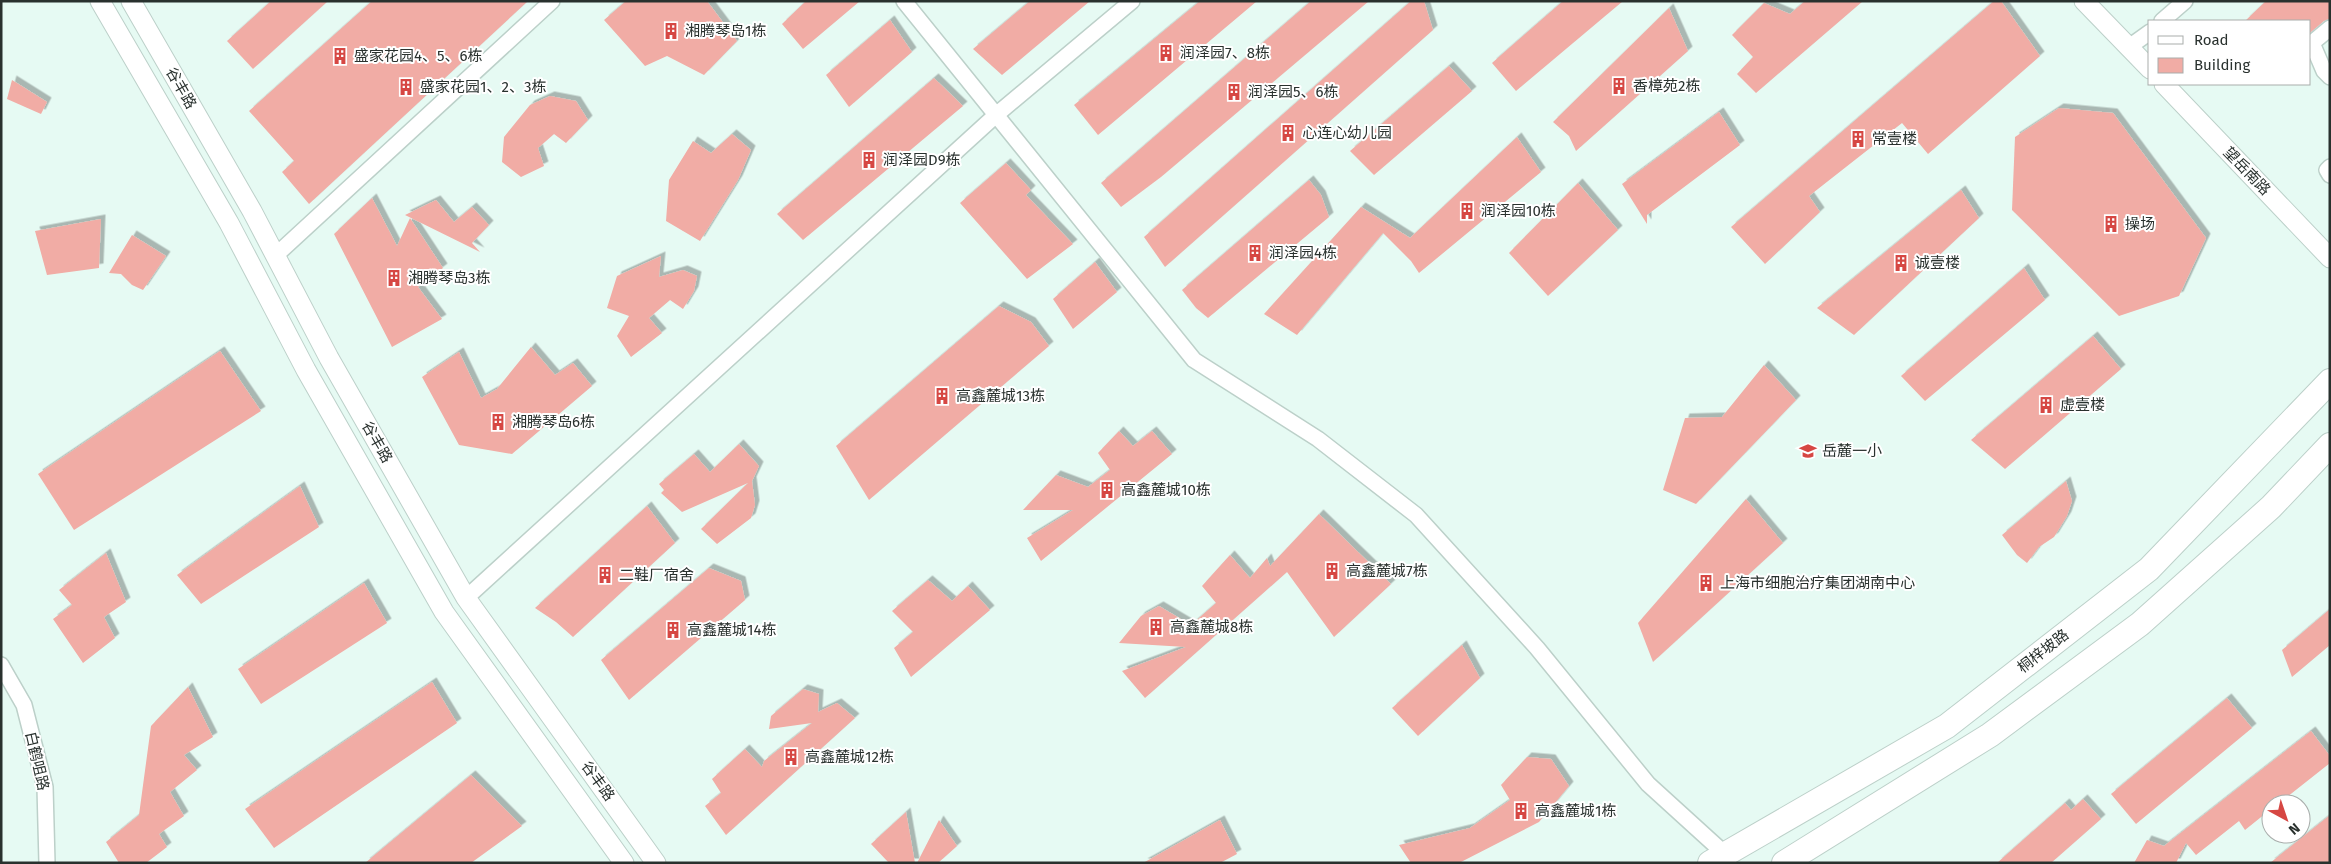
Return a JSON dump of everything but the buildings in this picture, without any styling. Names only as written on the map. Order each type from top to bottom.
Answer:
[{"type":"main road","name":"桐梓坡路","points":[[1717,858],[1947,726],[2141,575],[2330,381]]},
{"type":"main road","points":[[1784,863],[1990,735],[2140,624],[2271,508],[2330,445]]},
{"type":"street","name":"谷丰路","points":[[100,1],[229,223],[306,370],[444,612],[624,863]]},
{"type":"street","name":"谷丰路","points":[[131,1],[252,211],[329,358],[466,598],[656,863]]},
{"type":"street","points":[[275,256],[552,1]]},
{"type":"street","points":[[904,1],[1194,360],[1318,439],[1416,515],[1537,648],[1648,784],[1717,858]]},
{"type":"street","points":[[466,598],[996,115],[1132,1]]},
{"type":"street","points":[[2084,1],[2148,67]]},
{"type":"street","points":[[2163,20],[2184,1]]},
{"type":"street","points":[[2330,28],[2312,43],[2324,71],[2330,77]]},
{"type":"street","points":[[2129,48],[2148,34]]},
{"type":"street","name":"望岳南路","points":[[2165,85],[2330,258]]},
{"type":"street","points":[[2330,167],[2327,170],[2330,175]]},
{"type":"street","name":"白鹤咀路","points":[[1,665],[24,705],[45,787],[47,863]]},
{"type":"place","name":"湘腾琴岛1栋","points":[[671,31]]},
{"type":"place","name":"润泽园7、8栋","points":[[1166,53]]},
{"type":"place","name":"盛家花园4、5、6栋","points":[[340,56]]},
{"type":"place","name":"香樟苑2栋","points":[[1619,86]]},
{"type":"place","name":"盛家花园1、2、3栋","points":[[406,87]]},
{"type":"place","name":"润泽园5、6栋","points":[[1234,92]]},
{"type":"place","name":"心连心幼儿园","points":[[1288,133]]},
{"type":"place","name":"常壹楼","points":[[1858,139]]},
{"type":"place","name":"润泽园D9栋","points":[[869,160]]},
{"type":"place","name":"润泽园10栋","points":[[1467,211]]},
{"type":"place","name":"操场","points":[[2111,224]]},
{"type":"place","name":"润泽园4栋","points":[[1255,253]]},
{"type":"place","name":"诚壹楼","points":[[1901,263]]},
{"type":"place","name":"湘腾琴岛3栋","points":[[394,278]]},
{"type":"place","name":"高鑫麓城13栋","points":[[942,396]]},
{"type":"place","name":"虚壹楼","points":[[2046,405]]},
{"type":"place","name":"湘腾琴岛6栋","points":[[498,422]]},
{"type":"place","name":"岳麓一小","points":[[1808,451]]},
{"type":"place","name":"高鑫麓城10栋","points":[[1107,490]]},
{"type":"place","name":"高鑫麓城7栋","points":[[1332,571]]},
{"type":"place","name":"二鞋厂宿舍","points":[[605,575]]},
{"type":"place","name":"上海市细胞治疗集团湖南中心","points":[[1706,583]]},
{"type":"place","name":"高鑫麓城8栋","points":[[1156,627]]},
{"type":"place","name":"高鑫麓城14栋","points":[[673,630]]},
{"type":"place","name":"高鑫麓城12栋","points":[[791,757]]},
{"type":"place","name":"高鑫麓城1栋","points":[[1521,811]]}]
